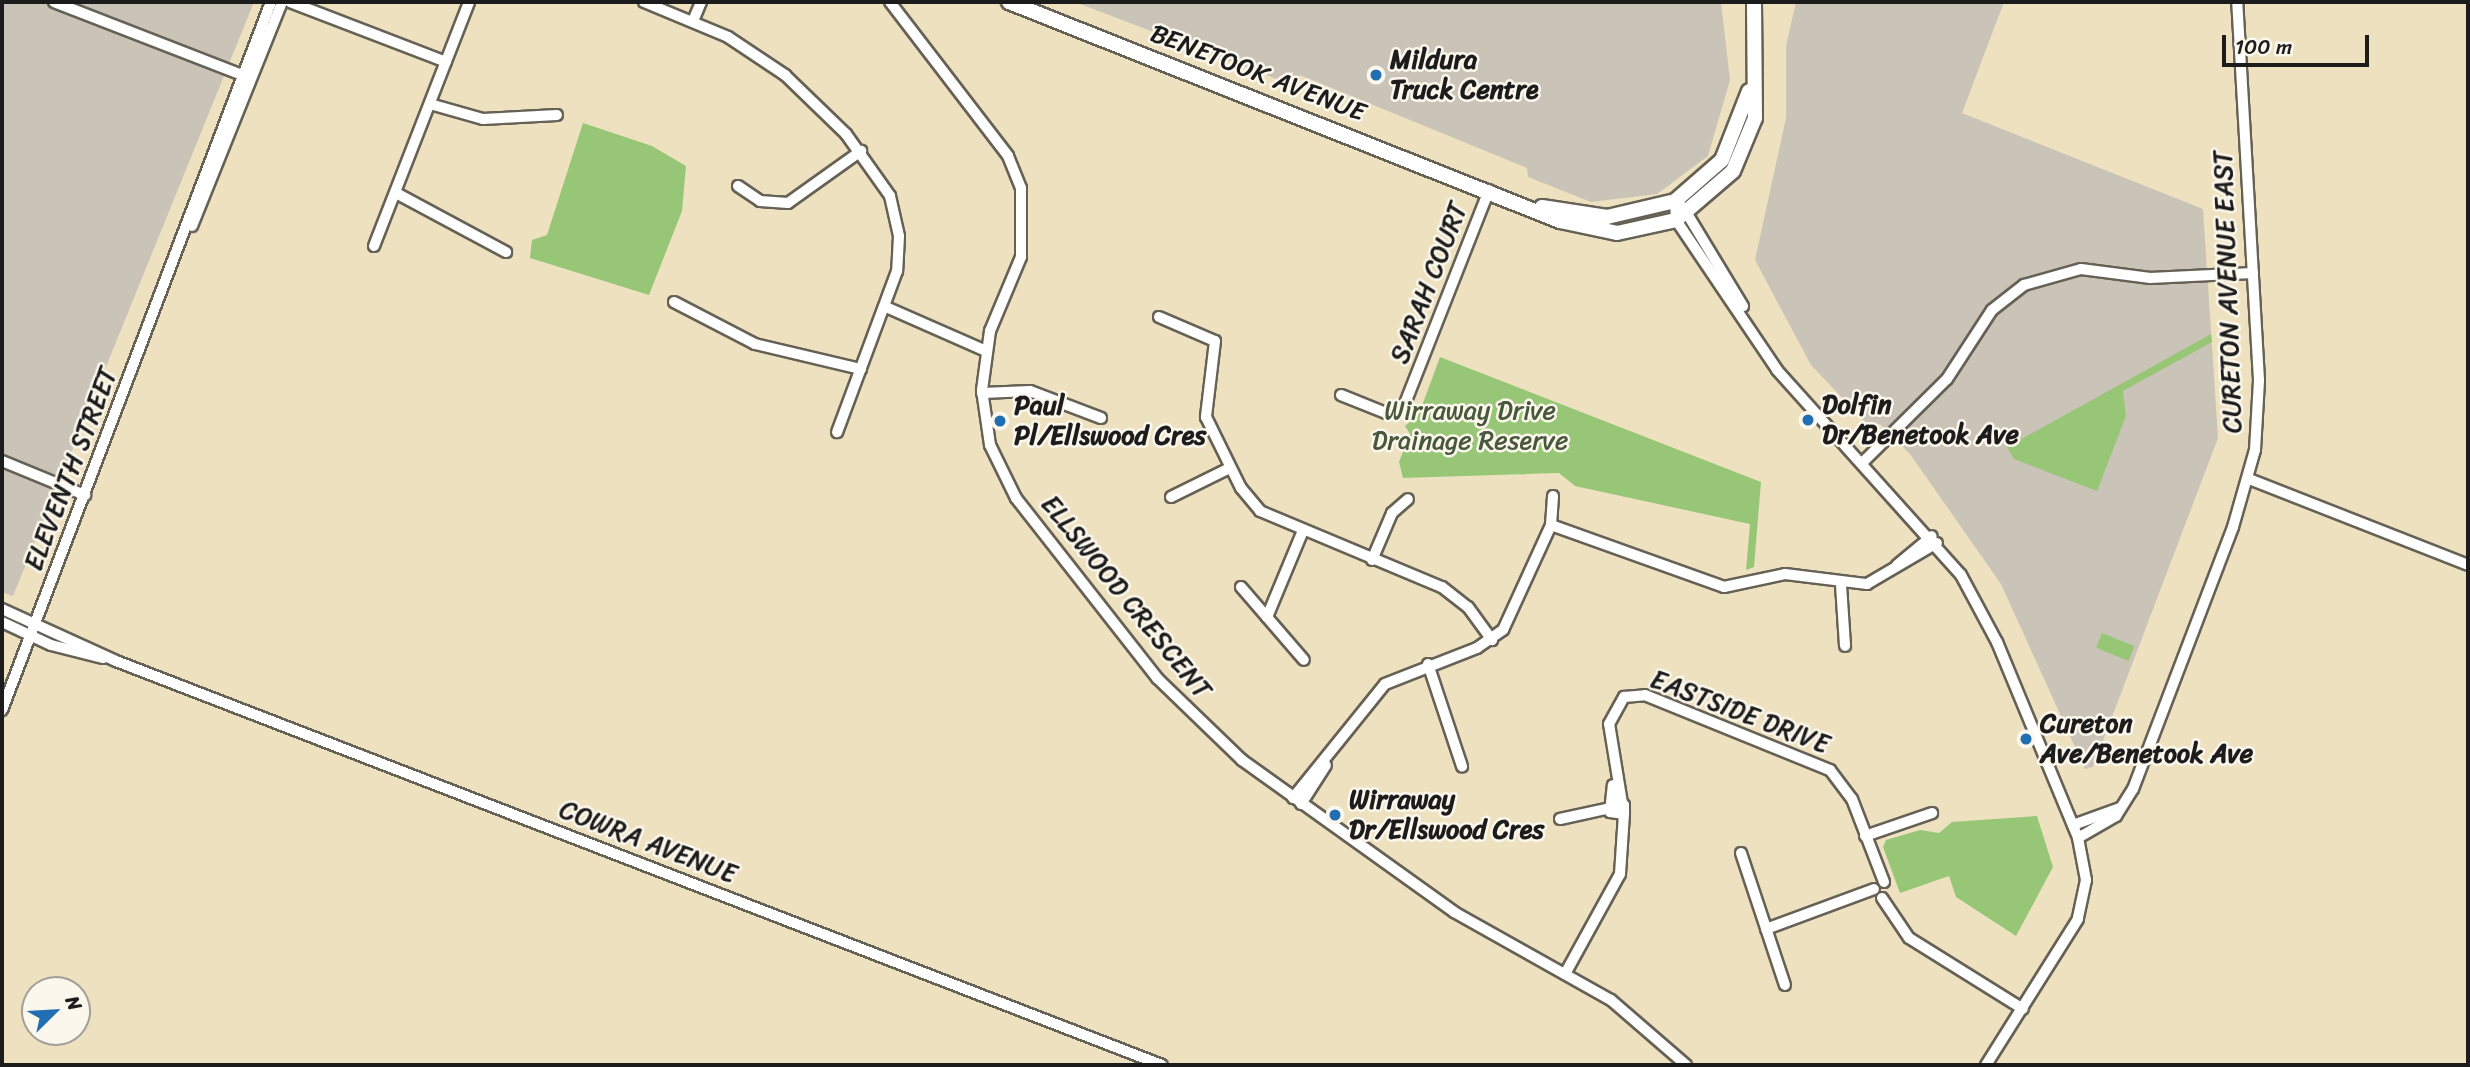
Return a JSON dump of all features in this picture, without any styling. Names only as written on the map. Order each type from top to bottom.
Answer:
[{"type":"main road","name":"BENETOOK AVENUE","points":[[1009,2],[1598,232],[1636,232],[1675,220],[1690,212],[1721,186],[1742,155],[1755,118],[1754,59]]},
{"type":"main road","points":[[1675,201],[1707,177],[1733,143],[1754,59],[1754,2]]},
{"type":"main road","name":"BENETOOK AVENUE","points":[[1527,205],[1607,217],[1675,201]]},
{"type":"street","points":[[54,2],[248,77]]},
{"type":"street","name":"ELEVENTH STREET","points":[[248,77],[271,2]]},
{"type":"street","name":"ELEVENTH STREET","points":[[2,710],[248,77],[282,2]]},
{"type":"street","points":[[290,2],[446,62]]},
{"type":"street","points":[[374,246],[470,2]]},
{"type":"street","points":[[644,2],[693,21],[785,75],[861,151],[890,196],[898,228],[900,253],[886,307],[837,432]]},
{"type":"street","points":[[693,21],[701,2]]},
{"type":"street","name":"ELLSWOOD CRESCENT","points":[[890,2],[1004,150],[1021,188],[1021,257],[987,345],[982,393],[990,445],[1016,498],[1178,700],[1297,801],[1460,916],[1569,975],[1634,1016],[1686,1065]]},
{"type":"street","name":"CURETON AVENUE EAST","points":[[2122,808],[2249,479],[2259,407],[2237,2]]},
{"type":"street","points":[[430,104],[483,119],[557,116]]},
{"type":"street","points":[[738,186],[760,201],[788,203],[861,151]]},
{"type":"street","name":"SARAH COURT","points":[[1341,395],[1386,413],[1405,406],[1489,190]]},
{"type":"street","points":[[396,192],[506,252]]},
{"type":"street","points":[[1675,201],[1690,212],[1766,353]]},
{"type":"street","points":[[1675,201],[1675,220],[1766,353],[1934,540],[1988,622],[2078,838],[2085,866],[2083,906],[1986,1065]]},
{"type":"street","points":[[1863,462],[1947,379],[1992,310],[2024,285],[2081,269],[2150,278],[2253,273]]},
{"type":"street","points":[[674,302],[755,344],[862,369]]},
{"type":"street","points":[[886,307],[987,345]]},
{"type":"street","points":[[1160,317],[1207,334],[1217,345],[1205,409],[1230,468],[1260,511],[1302,533],[1451,592],[1492,640]]},
{"type":"street","points":[[982,393],[1030,391],[1101,418]]},
{"type":"street","points":[[2,461],[85,495]]},
{"type":"street","points":[[1171,497],[1230,468]]},
{"type":"street","points":[[2249,479],[2468,565]]},
{"type":"street","points":[[1297,801],[1385,684],[1428,664],[1492,640],[1517,609],[1551,525],[1553,496]]},
{"type":"street","points":[[1372,560],[1392,513],[1408,499]]},
{"type":"street","points":[[1551,525],[1711,586],[1785,574],[1841,585],[1885,577],[1934,540]]},
{"type":"street","points":[[1267,617],[1302,533]]},
{"type":"street","points":[[1841,585],[1845,646]]},
{"type":"street","points":[[1241,587],[1304,660]]},
{"type":"street","name":"COWRA AVENUE","points":[[2,609],[36,622],[116,661]]},
{"type":"street","name":"COWRA AVENUE","points":[[2,622],[31,636],[116,661],[1162,1065]]},
{"type":"street","points":[[1428,664],[1462,766]]},
{"type":"street","name":"EASTSIDE DRIVE","points":[[1569,975],[1620,874],[1623,835],[1616,810],[1608,732],[1616,706],[1627,695],[1645,695],[1819,763],[1847,789],[1872,856],[1880,890],[1892,914],[1909,937],[2021,1011]]},
{"type":"street","points":[[2073,825],[2122,808]]},
{"type":"street","points":[[2078,838],[2122,808]]},
{"type":"street","points":[[1560,819],[1616,810]]},
{"type":"street","points":[[1865,836],[1932,813]]},
{"type":"street","points":[[1741,853],[1785,985]]},
{"type":"street","points":[[1766,929],[1880,890]]},
{"type":"shaded area","points":[[2,2],[254,2],[13,596],[2,592]]},
{"type":"shaded area","points":[[1075,2],[1721,2],[1730,80],[1708,156],[1657,194],[1591,202],[1528,177],[1527,168],[1300,75],[1295,86]]},
{"type":"shaded area","points":[[1796,2],[2004,2],[1962,113],[2203,209],[2218,438],[2093,767],[2085,769],[2001,584],[1910,454],[1880,424],[1870,427],[1811,365],[1755,260],[1786,118],[1786,46]]},
{"type":"green space","points":[[583,123],[652,146],[686,166],[682,211],[649,295],[530,258],[532,240],[547,235]]},
{"type":"green space","points":[[2211,334],[2212,342],[2123,391],[2126,416],[2097,491],[2014,459],[2007,447]]},
{"type":"green space","name":"Wirraway Drive Drainage Reserve","points":[[1440,357],[1761,482],[1754,567],[1746,570],[1750,524],[1575,486],[1559,473],[1403,478],[1399,462],[1410,434],[1405,426],[1419,414]]},
{"type":"green space","points":[[2102,633],[2134,646],[2128,661],[2096,648]]},
{"type":"green space","points":[[2037,816],[2053,867],[2016,936],[1956,897],[1949,876],[1900,893],[1883,847],[1886,840],[1920,830],[1939,833],[1952,822]]},
{"type":"place","name":"Mildura Truck Centre","points":[[1376,75]]},
{"type":"place","name":"Dolfin Dr/Benetook Ave","points":[[1808,420]]},
{"type":"place","name":"Paul Pl/Ellswood Cres","points":[[1000,421]]},
{"type":"place","name":"Cureton Ave/Benetook Ave","points":[[2026,739]]},
{"type":"place","name":"Wirraway Dr/Ellswood Cres","points":[[1335,815]]}]
